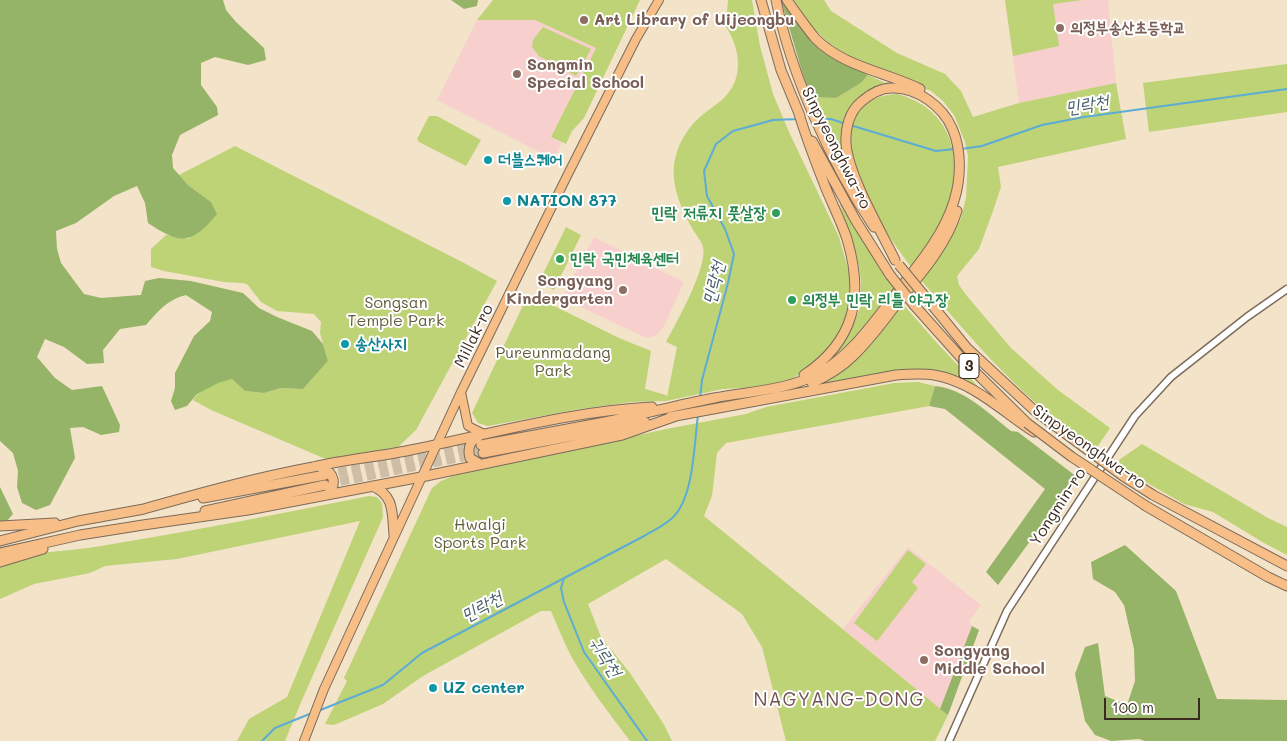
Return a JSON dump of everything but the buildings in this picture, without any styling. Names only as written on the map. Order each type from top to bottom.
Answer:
[{"type":"highway","name":"Sinpyeonghwa-ro","points":[[761,0],[781,70],[813,151],[890,275],[964,361],[1026,425],[1146,506],[1268,577],[1287,586]]},
{"type":"highway","name":"Sinpyeonghwa-ro","points":[[776,0],[795,68],[828,148],[868,219],[897,262],[968,348],[1035,411],[1123,476],[1153,495],[1287,566]]},
{"type":"highway","points":[[787,0],[816,39],[855,64],[876,73],[893,77],[931,95],[944,105],[952,116],[963,143],[962,195],[944,242],[872,335],[853,356],[832,374],[803,387],[762,395],[713,409],[482,449],[715,398],[762,395],[896,375],[924,374],[947,378],[970,388],[1026,425]]},
{"type":"highway","points":[[897,262],[850,162],[846,146],[847,126],[855,107],[870,95],[883,89],[895,88],[911,91],[941,109],[955,127]]},
{"type":"highway","points":[[762,395],[800,378],[821,364],[839,343],[852,316],[856,280],[853,262],[813,151]]},
{"type":"highway","points":[[140,510],[241,482],[314,466],[407,451],[616,409],[677,406]]},
{"type":"highway","points":[[0,553],[80,535],[143,524],[248,510],[421,477],[622,435],[676,416]]},
{"type":"highway","points":[[480,464],[470,458],[468,452],[469,445],[473,440],[484,434]]},
{"type":"highway","points":[[314,466],[328,470],[333,476],[334,486],[327,495]]},
{"type":"highway","points":[[0,541],[78,522],[140,510],[325,480],[143,524]]},
{"type":"highway","points":[[372,486],[381,489],[388,496],[394,535]]},
{"type":"highway","points":[[0,526],[78,522]]},
{"type":"highway","points":[[0,562],[80,535]]},
{"type":"main road","name":"Millak-ro","points":[[304,741],[324,689],[461,392],[566,176],[636,40],[659,0]]},
{"type":"main road","points":[[461,392],[468,426],[484,434]]},
{"type":"street","name":"Yongmin-ro","points":[[949,741],[1007,611],[1136,416],[1171,377],[1247,317],[1287,289]]},
{"type":"shaded area","name":"의정부송산초등학교","points":[[1005,0],[1108,0],[1116,83],[1019,103]]},
{"type":"shaded area","name":"Songmin Special School","points":[[477,20],[535,20],[596,48],[551,137],[562,143],[553,159],[437,100]]},
{"type":"shaded area","name":"Songyang Kindergarten","points":[[594,237],[684,282],[664,326],[657,335],[648,338],[644,337],[562,298]]},
{"type":"shaded area","name":"Songyang Middle School","points":[[908,547],[981,605],[969,621],[972,626],[979,630],[948,715],[843,629]]},
{"type":"green space","points":[[0,0],[223,0],[226,10],[236,22],[264,48],[266,60],[248,65],[215,57],[201,63],[201,85],[217,107],[218,115],[180,135],[172,155],[173,168],[188,185],[211,202],[217,214],[200,232],[185,238],[177,238],[148,223],[145,203],[137,186],[114,196],[76,223],[56,231],[57,249],[61,263],[84,294],[101,298],[141,295],[145,281],[159,278],[191,281],[243,293],[259,308],[312,331],[323,344],[328,361],[303,389],[281,388],[264,393],[245,391],[232,379],[218,383],[197,394],[187,406],[175,410],[171,401],[175,388],[175,373],[194,336],[210,321],[212,312],[186,295],[168,303],[146,325],[120,329],[103,350],[104,363],[87,364],[64,347],[45,339],[37,357],[55,378],[72,390],[102,386],[120,425],[119,432],[101,435],[83,427],[70,428],[75,458],[50,505],[36,510],[22,503],[17,487],[18,471],[13,453],[0,441]]},
{"type":"green space","points":[[451,0],[478,0],[477,6],[464,9]]},
{"type":"green space","points":[[493,0],[640,0],[584,118],[572,131],[566,144],[551,137],[596,48],[535,20],[477,20]]},
{"type":"green space","name":"Pureunmadang Park","points":[[728,0],[752,0],[760,46],[773,94],[839,237],[850,276],[849,309],[833,347],[793,378],[761,387],[723,389],[666,401],[632,402],[580,409],[488,426],[478,423],[472,413],[526,299],[532,295],[619,338],[651,351],[645,389],[666,395],[667,397],[677,347],[666,342],[690,295],[701,268],[703,256],[703,247],[688,220],[677,194],[674,177],[675,159],[679,145],[691,127],[731,90],[738,72],[737,53],[725,25],[730,16],[727,12]]},
{"type":"green space","points":[[781,0],[784,0],[801,26],[819,45],[868,75],[861,83],[836,98],[811,97]]},
{"type":"green space","points":[[794,0],[824,0],[831,11],[897,53],[945,74],[961,91],[973,117],[1019,103],[1116,83],[1126,139],[998,167],[1001,187],[979,249],[957,276],[959,285],[967,296],[1011,348],[1058,390],[1110,428],[1096,449],[1071,432],[1024,393],[981,349],[921,280],[941,255],[961,218],[966,198],[968,156],[965,142],[954,115],[943,101],[931,91],[849,57],[829,43],[811,26]]},
{"type":"green space","points":[[1005,0],[1082,0],[1053,4],[1059,46],[1013,56]]},
{"type":"green space","points":[[543,27],[591,49],[576,76],[539,56],[532,47],[533,40]]},
{"type":"green space","points":[[1287,64],[1287,112],[1149,132],[1143,83]]},
{"type":"green space","points":[[868,75],[894,87],[874,91],[859,98],[850,107],[845,117],[842,141],[849,178],[831,145],[811,97],[836,98],[861,83]]},
{"type":"green space","points":[[897,94],[914,100],[929,109],[948,134],[953,149],[953,183],[944,217],[912,268],[889,236],[865,194],[856,171],[851,150],[851,130],[862,108],[866,104],[885,95]]},
{"type":"green space","points":[[429,116],[437,116],[481,140],[466,166],[419,142],[417,139]]},
{"type":"green space","name":"Songsan Temple Park","points":[[235,146],[497,281],[416,430],[398,447],[328,460],[211,410],[193,400],[205,388],[232,379],[245,391],[264,393],[281,388],[303,389],[328,361],[320,333],[321,322],[314,314],[277,311],[261,302],[247,284],[224,282],[151,267],[151,249],[166,235],[189,239],[211,202],[188,185],[179,175]]},
{"type":"green space","points":[[841,202],[863,241],[895,286],[892,295],[843,352],[830,362],[830,359],[844,341],[855,320],[861,299],[860,272],[840,205]]},
{"type":"green space","name":"민락 국민체육센터","points":[[566,227],[581,235],[554,290],[539,282]]},
{"type":"green space","points":[[902,303],[987,396],[935,373],[814,386]]},
{"type":"green space","name":"Hwalgi Sports Park","points":[[918,382],[935,386],[929,406],[726,443],[717,453],[712,496],[704,516],[948,715],[935,741],[786,741],[762,647],[742,614],[666,559],[588,604],[601,637],[630,673],[663,723],[672,741],[630,741],[598,699],[567,649],[551,611],[541,611],[423,676],[383,704],[334,725],[325,724],[347,681],[344,678],[432,488],[441,481],[453,476],[666,429],[746,414],[766,407],[894,383]]},
{"type":"green space","points":[[935,386],[956,392],[976,403],[1011,431],[1018,432],[1077,477],[998,585],[986,572],[1045,489],[945,409],[929,406]]},
{"type":"green space","points":[[1142,444],[1268,518],[1287,527],[1287,555],[1213,512],[1184,504],[1121,468],[1119,460]]},
{"type":"green space","points":[[0,487],[13,514],[6,522],[0,524]]},
{"type":"green space","points":[[369,496],[377,497],[382,503],[383,517],[285,741],[237,741],[249,719],[287,697],[360,521],[177,559],[105,566],[90,573],[34,584],[0,599],[0,560],[135,540]]},
{"type":"green space","points":[[1125,545],[1176,591],[1217,699],[1287,700],[1287,741],[1145,741],[1139,739],[1111,741],[1095,735],[1085,721],[1075,674],[1085,647],[1098,643],[1105,696],[1127,705],[1135,681],[1134,649],[1124,605],[1115,592],[1093,579],[1091,562]]},
{"type":"green space","points":[[908,550],[926,564],[912,582],[918,588],[877,641],[854,623]]},
{"type":"green space","points":[[972,626],[979,630],[948,715],[940,709]]},
{"type":"waterway","name":"민락천","points":[[961,149],[982,146],[1042,125],[1084,117],[1287,89]]},
{"type":"waterway","name":"민락천","points":[[700,398],[702,380],[734,254],[725,229],[707,196],[704,171],[716,144],[733,131],[773,120],[799,119]]},
{"type":"waterway","name":"민락천","points":[[818,119],[831,119],[846,124]]},
{"type":"waterway","name":"민락천","points":[[850,125],[936,151],[954,149]]},
{"type":"waterway","name":"민락천","points":[[318,711],[383,685],[422,653],[668,522],[679,510],[689,485],[698,415]]},
{"type":"waterway","name":"귀락천","points":[[564,578],[561,588],[564,602],[584,652],[647,741]]},
{"type":"waterway","name":"민락천","points":[[262,741],[275,728],[312,713]]},
{"type":"tunnel","points":[[325,475],[481,445]]},
{"type":"tunnel","points":[[327,484],[483,453]]},
{"type":"place","name":"Art Library of Uijeongbu","points":[[584,20]]},
{"type":"place","name":"의정부송산초등학교","points":[[1060,28]]},
{"type":"place","name":"Songmin Special School","points":[[517,74]]},
{"type":"place","name":"더블스퀘어","points":[[488,160]]},
{"type":"place","name":"NATION 877","points":[[507,201]]},
{"type":"place","name":"민락 저류지 풋살장","points":[[776,213]]},
{"type":"place","name":"민락 국민체육센터","points":[[560,259]]},
{"type":"place","name":"Songyang Kindergarten","points":[[623,290]]},
{"type":"place","name":"의정부 민락 리틀 야구장","points":[[792,300]]},
{"type":"place","name":"송산사지","points":[[345,344]]},
{"type":"place","name":"Songyang Middle School","points":[[924,660]]},
{"type":"place","name":"UZ center","points":[[433,688]]},
{"type":"district","name":"NAGYANG-DONG","points":[[839,700]]}]
